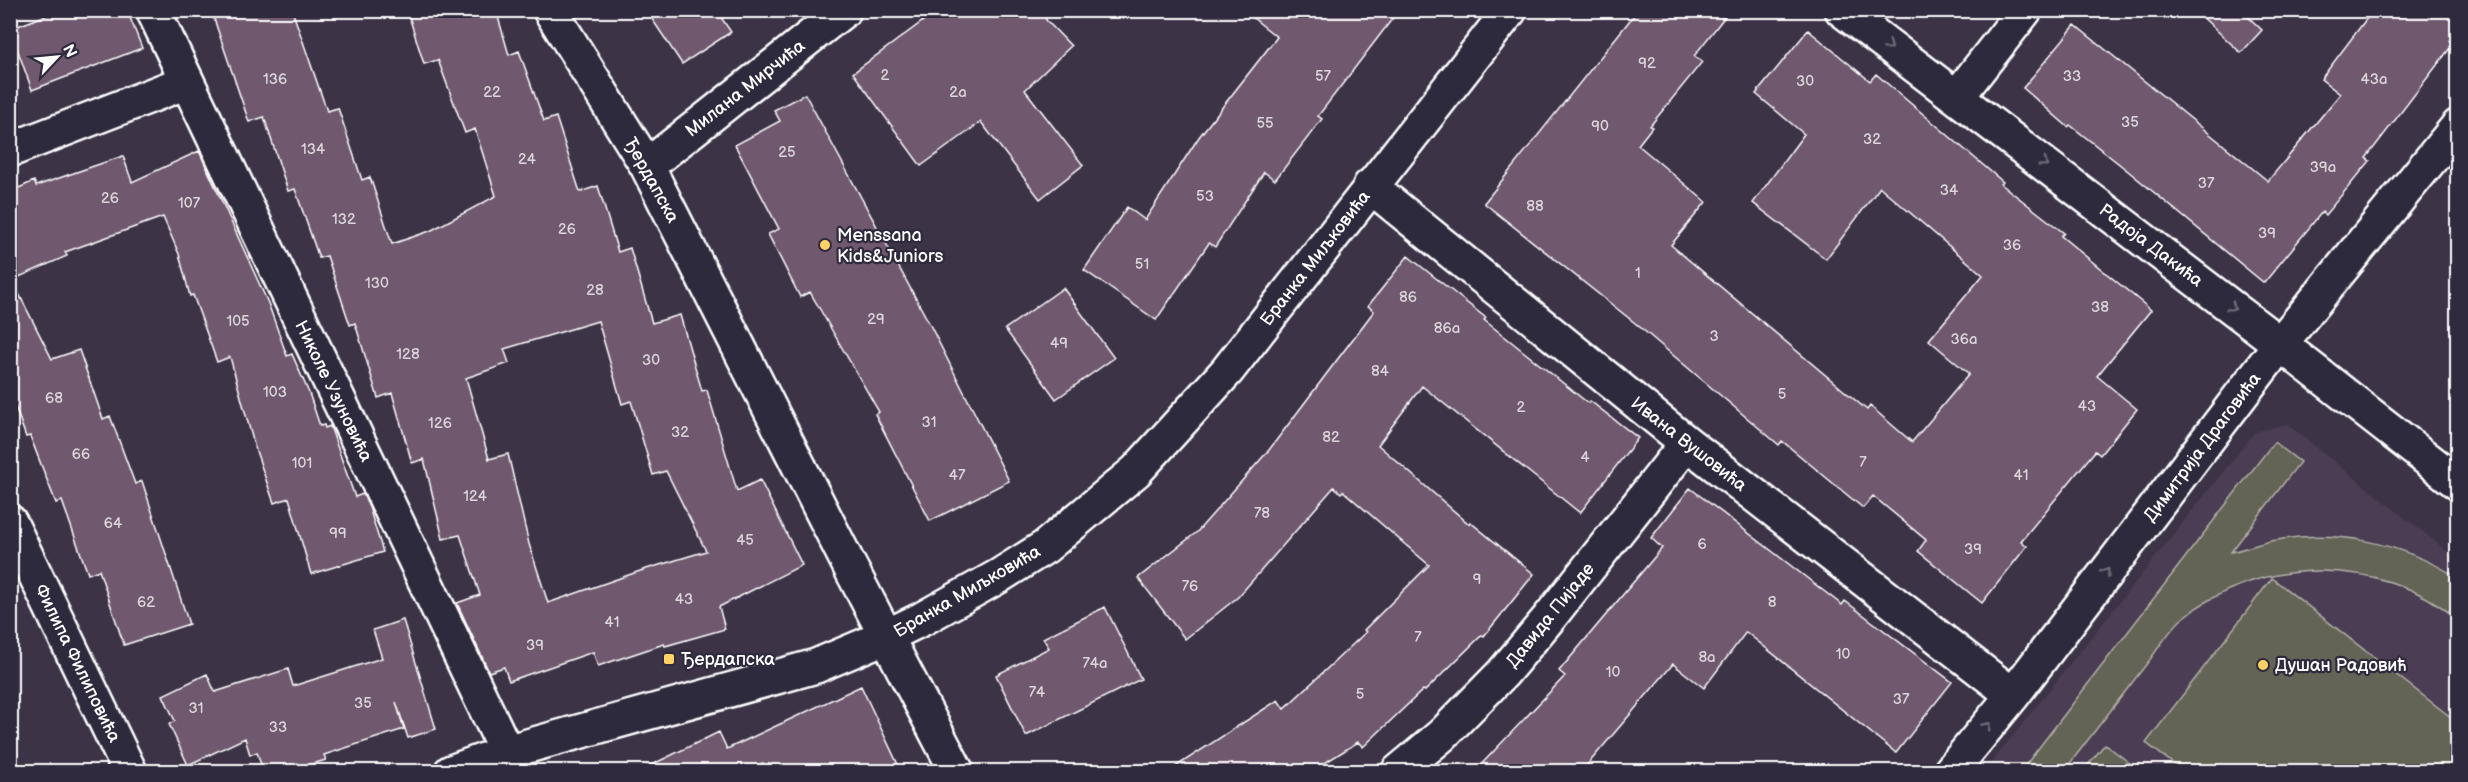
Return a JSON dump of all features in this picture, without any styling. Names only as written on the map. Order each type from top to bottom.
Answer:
[{"type":"street","name":"Николе Узуновића","points":[[153,10],[511,762]]},
{"type":"street","name":"Ђердапска","points":[[550,10],[647,166],[957,771]]},
{"type":"street","name":"Милана Мирчића","points":[[647,166],[844,10]]},
{"type":"street","name":"Бранка Миљковића","points":[[451,771],[511,762],[816,666],[886,636],[966,595],[1045,547],[1136,471],[1227,371],[1510,10]]},
{"type":"street","name":"Радоја Дакића","points":[[1842,10],[2280,344],[2457,483]]},
{"type":"street","points":[[1958,97],[2025,10]]},
{"type":"street","points":[[10,150],[186,82]]},
{"type":"street","name":"Димитрија Драговића","points":[[1950,771],[2013,695],[2280,344],[2457,126]]},
{"type":"street","name":"Ивана Вушовића","points":[[1370,186],[1687,444],[2013,695]]},
{"type":"street","name":"Давида Пијаде","points":[[1398,771],[1442,735],[1503,673],[1687,444]]},
{"type":"street","name":"Филипа Филиповића","points":[[13,532],[130,771]]},
{"type":"shaded area","name":"Душан Радовић","points":[[2287,424],[2457,559],[2457,771],[1984,772],[2255,432]]},
{"type":"green space","points":[[2274,442],[2300,462],[2231,552],[2271,541],[2320,536],[2367,541],[2391,547],[2436,565],[2457,577],[2457,619],[2427,598],[2393,583],[2357,574],[2320,571],[2282,574],[2246,583],[2212,598],[2177,624],[2064,771],[2021,771]]},
{"type":"green space","points":[[2272,578],[2457,722],[2457,771],[2183,771],[2146,743]]},
{"type":"green space","points":[[2105,744],[2140,771],[2083,771]]},
{"type":"building","points":[[60,10],[127,10],[142,48],[32,90],[10,29]]},
{"type":"building","points":[[211,10],[292,10],[327,111],[338,108],[362,180],[370,177],[392,244],[430,231],[496,196],[475,129],[465,133],[438,60],[424,64],[407,10],[496,10],[509,55],[519,51],[544,121],[556,117],[580,192],[598,186],[618,252],[630,248],[652,323],[680,315],[702,391],[707,390],[737,491],[760,480],[802,565],[719,607],[725,629],[665,646],[664,644],[598,666],[593,652],[509,681],[504,667],[489,672],[457,603],[480,595],[460,535],[443,539],[424,459],[412,463],[392,393],[378,398],[355,323],[350,325],[327,256],[319,258],[295,189],[288,191],[264,117],[249,122]],"holes":[[[598,321],[622,404],[631,401],[653,475],[666,471],[706,551],[548,603],[529,544],[508,454],[489,459],[466,378],[509,363],[504,349]]]},
{"type":"building","points":[[646,10],[716,10],[731,32],[682,64]]},
{"type":"building","points":[[938,10],[1046,10],[1046,20],[1071,46],[1025,90],[1083,165],[1040,199],[981,122],[921,166],[853,73]]},
{"type":"building","points":[[1243,10],[1399,10],[1318,116],[1322,119],[1275,180],[1264,172],[1215,247],[1209,243],[1156,320],[1084,270],[1127,207],[1145,220],[1199,137],[1277,37]]},
{"type":"building","points":[[1638,10],[1730,10],[1694,56],[1702,62],[1650,126],[1652,127],[1638,145],[1706,202],[1671,245],[1867,410],[1870,406],[1912,442],[1969,374],[1929,340],[1983,275],[1880,187],[1826,259],[1753,203],[1804,134],[1756,94],[1808,30],[1870,81],[1876,74],[2003,182],[2001,184],[2064,233],[2061,236],[2151,310],[2097,376],[2137,409],[2100,455],[2095,451],[2021,541],[2027,546],[1982,603],[1918,551],[1926,540],[1873,496],[1863,508],[1782,441],[1779,445],[1635,323],[1484,203]]},
{"type":"building","points":[[2195,10],[2241,10],[2262,30],[2241,53]]},
{"type":"building","points":[[2373,10],[2457,10],[2457,39],[2366,158],[2370,161],[2325,215],[2322,212],[2264,283],[2128,171],[2070,125],[2068,127],[2023,88],[2075,25],[2268,181],[2340,94],[2321,79]]},
{"type":"building","points":[[805,94],[927,319],[1009,481],[930,521],[875,414],[879,412],[810,292],[800,297],[768,234],[779,229],[735,145],[780,121],[774,110]]},
{"type":"building","points":[[199,151],[268,303],[287,356],[292,354],[320,426],[324,425],[325,428],[330,426],[355,497],[363,494],[369,507],[383,552],[311,574],[289,498],[274,503],[255,448],[230,357],[217,362],[193,295],[190,296],[179,254],[163,217],[65,252],[67,256],[12,280],[52,359],[79,350],[103,419],[110,416],[135,484],[142,481],[189,624],[124,645],[99,570],[88,574],[62,501],[56,503],[30,436],[26,437],[10,392],[10,192],[34,181],[36,186],[123,156],[132,182]]},
{"type":"building","points":[[1408,256],[1588,403],[1590,401],[1638,438],[1580,513],[1422,386],[1378,445],[1469,524],[1470,522],[1534,574],[1484,636],[1482,635],[1363,747],[1358,742],[1312,771],[1169,771],[1278,700],[1284,709],[1366,632],[1364,630],[1429,565],[1343,491],[1341,493],[1334,487],[1238,597],[1185,639],[1138,578],[1197,532],[1269,450],[1374,311],[1368,306]]},
{"type":"building","points":[[1063,288],[1114,358],[1056,399],[1005,329]]},
{"type":"building","points":[[1690,488],[1842,605],[1845,601],[1952,682],[1896,753],[1746,632],[1704,688],[1673,664],[1582,771],[1475,771],[1565,676],[1559,671],[1662,548],[1651,538]]},
{"type":"building","points":[[1105,607],[1141,679],[1026,736],[996,675],[1049,648],[1043,638]]},
{"type":"building","points":[[403,620],[436,729],[408,738],[396,702],[404,729],[324,755],[326,760],[287,771],[263,771],[257,752],[250,755],[245,738],[188,765],[169,724],[175,721],[163,695],[207,674],[215,692],[288,669],[293,686],[382,658],[373,630]]},
{"type":"building","points":[[861,686],[901,771],[639,771],[719,732],[727,749]]},
{"type":"place","name":"Menssana Kids&Juniors","points":[[825,245]]},
{"type":"place","name":"Ђердапска","points":[[669,659]]},
{"type":"place","name":"Душан Радовић","points":[[2263,665]]}]
